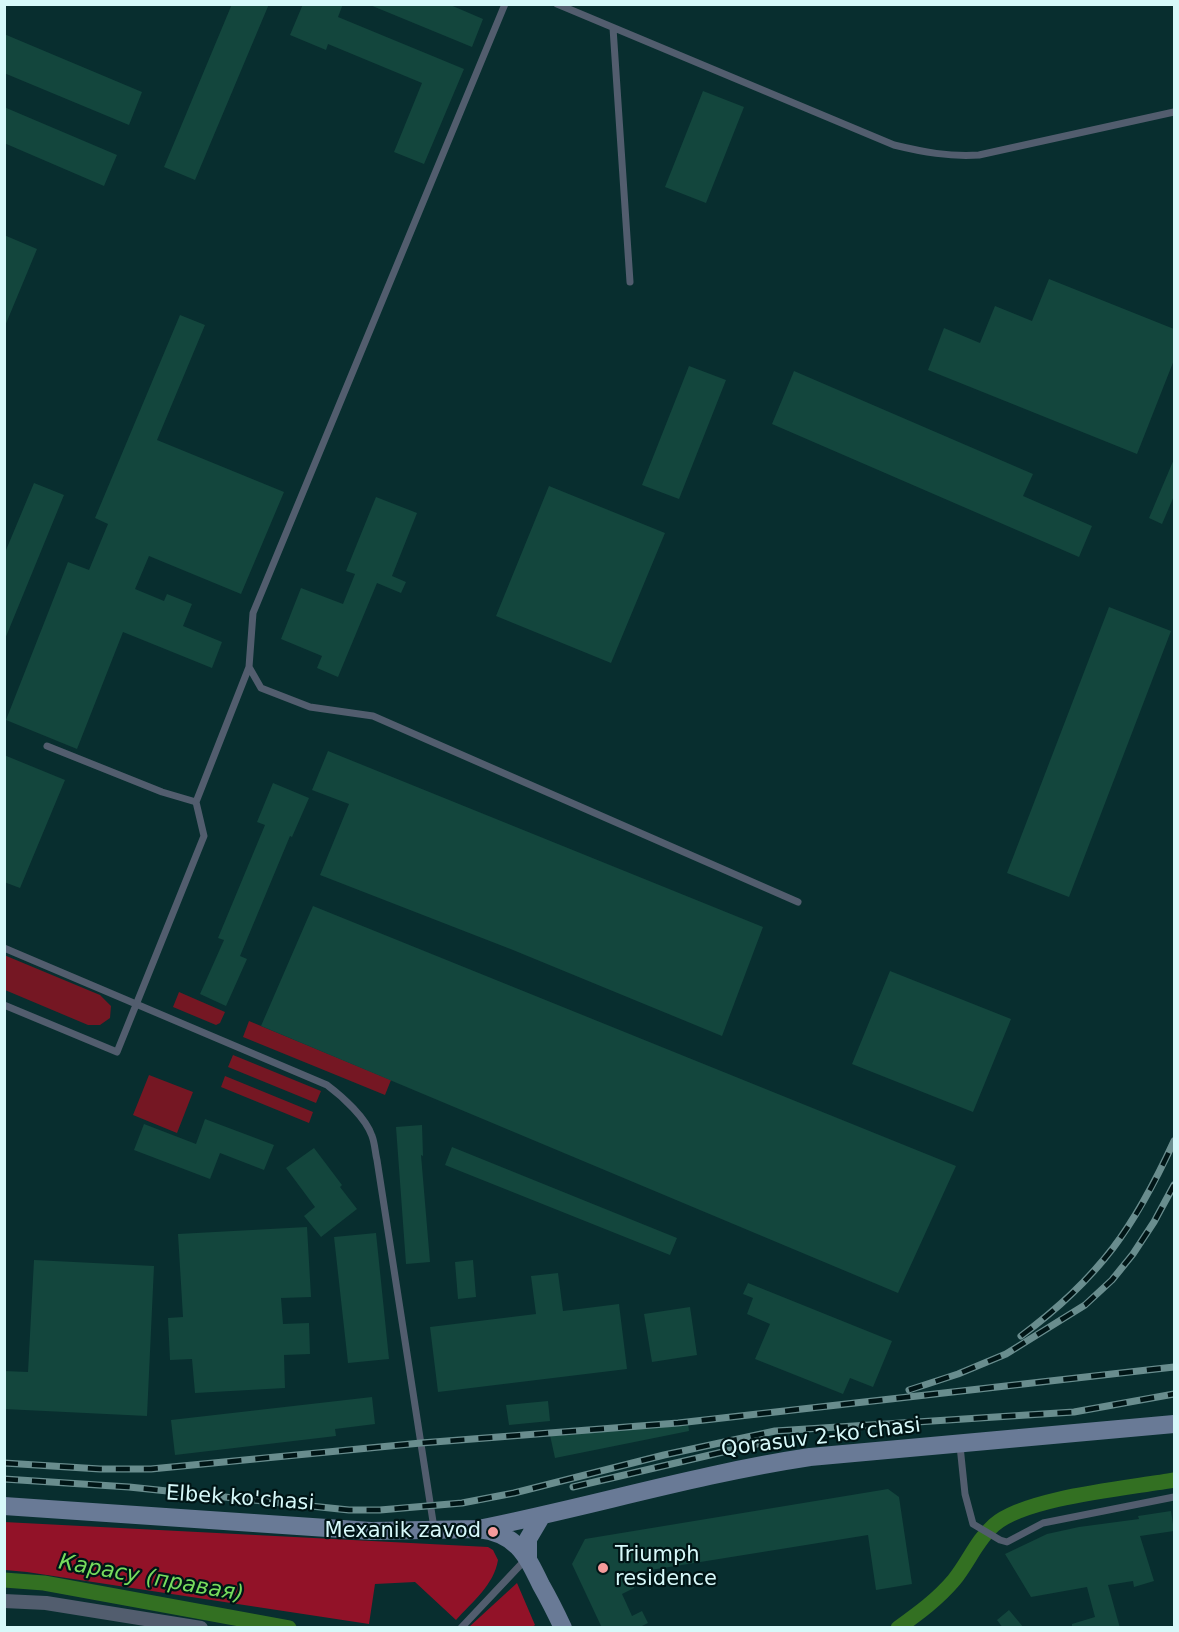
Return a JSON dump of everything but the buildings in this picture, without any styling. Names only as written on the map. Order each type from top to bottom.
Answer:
[{"type":"street","name":"Qorasuv 2-koʻchasi","points":[[478,1529],[541,1517],[763,1464],[810,1457],[1174,1424]]},
{"type":"street","name":"Elbek ko'chasi","points":[[4,1506],[371,1531],[478,1529],[508,1538],[528,1557]]},
{"type":"street","points":[[541,1517],[528,1539],[528,1557],[559,1626]]},
{"type":"street","points":[[4,1601],[46,1603],[201,1628]]},
{"type":"lane","points":[[4,1005],[117,1052],[204,836],[196,802],[249,667],[253,614],[505,4]]},
{"type":"lane","points":[[557,4],[894,145],[924,153],[953,156],[979,155],[1174,111]]},
{"type":"lane","points":[[613,27],[630,282]]},
{"type":"lane","points":[[249,667],[261,688],[310,707],[373,716],[798,902]]},
{"type":"lane","points":[[48,746],[162,792],[196,802]]},
{"type":"lane","points":[[4,948],[327,1085],[347,1101],[372,1134],[434,1531]]},
{"type":"lane","points":[[960,1443],[965,1494],[973,1524],[1007,1542],[1042,1523],[1174,1497]]},
{"type":"lane","points":[[460,1628],[528,1557]]},
{"type":"shaded area","points":[[4,955],[100,995],[111,1006],[110,1018],[100,1025],[88,1025],[5,990]]},
{"type":"shaded area","points":[[179,992],[225,1012],[220,1023],[216,1025],[173,1007]]},
{"type":"shaded area","points":[[249,1021],[391,1080],[385,1095],[243,1037]]},
{"type":"shaded area","points":[[233,1055],[321,1091],[316,1103],[228,1067]]},
{"type":"shaded area","points":[[149,1075],[193,1092],[177,1133],[133,1115]]},
{"type":"shaded area","points":[[225,1076],[313,1112],[309,1123],[221,1087]]},
{"type":"shaded area","points":[[4,1522],[488,1547],[493,1550],[498,1560],[487,1585],[456,1620],[415,1582],[375,1584],[369,1624],[5,1570]]},
{"type":"shaded area","points":[[517,1583],[535,1625],[531,1628],[469,1627]]},
{"type":"waterway","name":"Карасу (правая)","points":[[898,1628],[921,1611],[954,1580],[988,1531],[1009,1515],[1029,1507],[1080,1495],[1174,1480]]},
{"type":"waterway","name":"Карасу (правая)","points":[[4,1580],[44,1583],[289,1628]]},
{"type":"railway","points":[[1021,1336],[1070,1295],[1113,1248],[1131,1223],[1174,1141]]},
{"type":"railway","points":[[909,1390],[958,1374],[1006,1354],[1085,1305],[1112,1280],[1133,1254],[1174,1185]]},
{"type":"railway","points":[[4,1463],[100,1469],[151,1469],[421,1443],[678,1423],[1174,1367]]},
{"type":"railway","points":[[4,1479],[129,1487],[349,1510],[380,1510],[462,1503],[514,1493],[664,1455],[775,1431],[1074,1412],[1174,1394]]},
{"type":"railway","points":[[573,1487],[757,1444]]},
{"type":"place","name":"Mexanik zavod","points":[[493,1532]]},
{"type":"place","name":"Triumph residence","points":[[603,1568]]}]
